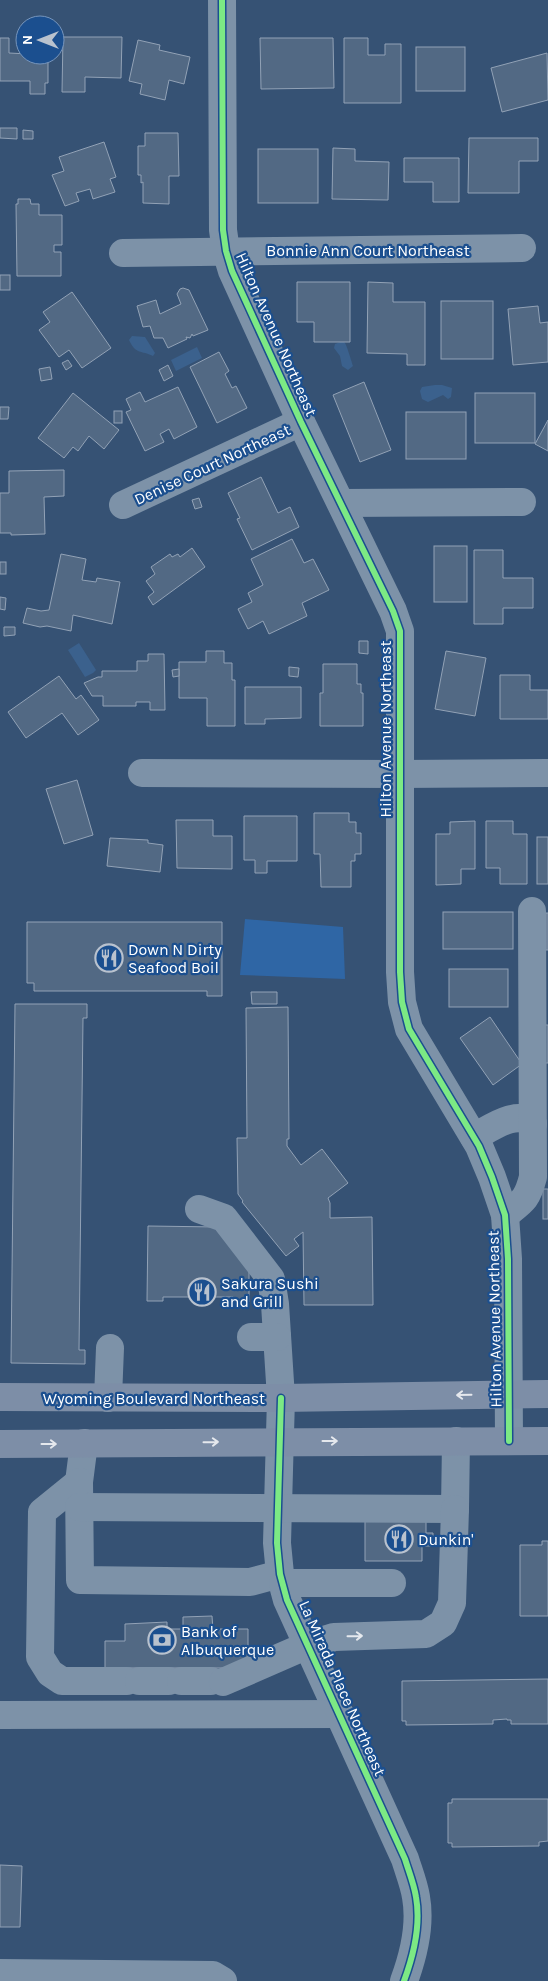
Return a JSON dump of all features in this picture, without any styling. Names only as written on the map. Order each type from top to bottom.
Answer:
[{"type":"main road","name":"Wyoming Boulevard Northeast","points":[[0,1397],[281,1398],[548,1394]]},
{"type":"main road","points":[[0,1444],[548,1441]]},
{"type":"street","name":"Hilton Avenue Northeast","points":[[222,0],[223,230],[226,251],[232,271],[301,422],[342,503],[393,611],[400,631],[398,774],[402,1002],[408,1029],[474,1137],[492,1177],[505,1215],[508,1259],[509,1441]]},
{"type":"street","name":"Bonnie Ann Court Northeast","points":[[123,253],[522,248]]},
{"type":"street","name":"Denise Court Northeast","points":[[123,505],[301,422]]},
{"type":"street","points":[[342,503],[522,502]]},
{"type":"street","points":[[142,773],[398,774],[548,772]]},
{"type":"street","points":[[505,1215],[524,1200],[529,1193],[533,1177],[532,911]]},
{"type":"street","points":[[474,1137],[512,1118],[529,1120],[533,1124]]},
{"type":"street","name":"La Mirada Place Northeast","points":[[199,1209],[224,1218],[271,1279],[275,1304],[264,1337],[281,1398],[277,1543],[281,1578],[287,1600],[405,1859],[416,1897],[418,1922],[413,1956],[404,1981]]},
{"type":"street","points":[[108,1398],[110,1348]]},
{"type":"street","points":[[455,1508],[278,1507],[79,1494],[42,1512],[40,1657],[50,1673],[62,1681],[217,1681],[308,1645],[334,1637],[426,1634],[444,1623],[452,1603],[455,1508],[456,1441]]},
{"type":"street","points":[[84,1444],[79,1494],[80,1580],[250,1582],[281,1578],[392,1583]]},
{"type":"street","points":[[0,1714],[340,1714]]},
{"type":"street","points":[[0,1973],[213,1975],[223,1981]]},
{"type":"shaded area","points":[[132,336],[145,337],[155,353],[153,356],[134,348],[129,340]]},
{"type":"shaded area","points":[[343,341],[353,366],[348,370],[342,366],[340,356],[334,348],[335,344]]},
{"type":"shaded area","points":[[197,347],[202,358],[176,371],[171,360]]},
{"type":"shaded area","points":[[435,385],[452,388],[451,397],[448,399],[443,395],[428,402],[422,399],[420,391],[422,387]]},
{"type":"shaded area","points":[[79,643],[96,670],[85,677],[68,650]]},
{"type":"shaded area","points":[[245,919],[343,927],[345,979],[240,975]]},
{"type":"building","points":[[65,37],[122,37],[121,78],[85,77],[85,92],[62,92],[62,65],[65,65]]},
{"type":"building","points":[[0,38],[9,38],[9,53],[15,53],[15,65],[48,65],[48,83],[45,83],[45,94],[30,94],[30,81],[0,81]]},
{"type":"building","points":[[260,38],[333,38],[334,88],[261,89]]},
{"type":"building","points":[[344,38],[368,38],[368,55],[385,55],[385,44],[401,44],[401,103],[344,103]]},
{"type":"building","points":[[138,40],[160,45],[159,50],[190,57],[184,84],[169,80],[165,100],[140,94],[142,84],[129,81]]},
{"type":"building","points":[[416,47],[465,47],[465,91],[416,91]]},
{"type":"building","points":[[547,53],[548,100],[502,112],[491,68]]},
{"type":"building","points":[[0,128],[17,128],[17,139],[0,138]]},
{"type":"building","points":[[23,130],[33,131],[33,139],[23,139]]},
{"type":"building","points":[[145,133],[178,133],[179,176],[169,176],[169,204],[143,203],[143,182],[141,183],[141,175],[138,175],[138,146],[145,146]]},
{"type":"building","points":[[469,138],[538,138],[538,161],[519,161],[519,193],[468,193]]},
{"type":"building","points":[[104,142],[116,177],[110,179],[115,192],[93,199],[90,189],[76,193],[79,201],[65,206],[52,175],[64,171],[59,157]]},
{"type":"building","points":[[333,148],[355,149],[355,161],[389,162],[388,200],[332,199]]},
{"type":"building","points":[[258,149],[318,149],[318,203],[258,203]]},
{"type":"building","points":[[404,158],[459,158],[459,202],[433,202],[433,182],[404,182]]},
{"type":"building","points":[[18,199],[30,199],[31,204],[39,204],[39,215],[62,215],[62,245],[54,245],[54,252],[61,252],[61,276],[17,276],[16,204],[18,204]]},
{"type":"building","points":[[0,275],[10,275],[10,290],[0,290]]},
{"type":"building","points":[[297,282],[350,282],[350,342],[314,342],[314,322],[297,322]]},
{"type":"building","points":[[368,282],[393,283],[393,302],[425,302],[425,365],[407,365],[407,354],[367,353]]},
{"type":"building","points":[[183,288],[189,290],[208,330],[193,336],[192,334],[190,338],[186,337],[187,339],[168,348],[163,338],[154,338],[150,326],[143,327],[137,306],[156,300],[160,314],[181,304],[177,294]]},
{"type":"building","points":[[72,292],[111,348],[82,368],[69,350],[59,357],[39,330],[50,322],[43,312]]},
{"type":"building","points":[[441,301],[493,301],[493,359],[441,359]]},
{"type":"building","points":[[538,306],[540,323],[548,322],[548,362],[513,365],[508,309]]},
{"type":"building","points":[[219,352],[229,371],[225,374],[232,388],[236,386],[247,408],[217,423],[190,367]]},
{"type":"building","points":[[68,360],[72,366],[66,370],[62,363]]},
{"type":"building","points":[[168,365],[173,376],[164,381],[159,370]]},
{"type":"building","points":[[50,367],[52,379],[41,381],[39,369]]},
{"type":"building","points":[[364,382],[391,450],[360,462],[333,395]]},
{"type":"building","points":[[178,387],[197,427],[174,439],[169,429],[160,434],[164,442],[145,451],[126,412],[131,410],[126,399],[140,392],[145,402]]},
{"type":"building","points":[[73,393],[119,430],[104,449],[89,436],[78,451],[73,447],[64,458],[38,438]]},
{"type":"building","points":[[475,393],[535,393],[535,443],[475,443]]},
{"type":"building","points":[[0,407],[9,407],[8,419],[0,419]]},
{"type":"building","points":[[114,411],[122,411],[122,423],[114,423]]},
{"type":"building","points":[[406,412],[466,412],[466,459],[406,459]]},
{"type":"building","points":[[548,420],[548,451],[535,444]]},
{"type":"building","points":[[64,470],[64,496],[44,497],[45,534],[11,535],[11,533],[0,533],[0,493],[9,493],[9,471]]},
{"type":"building","points":[[261,477],[278,513],[290,507],[299,527],[252,550],[237,519],[240,518],[228,493]]},
{"type":"building","points":[[199,498],[202,507],[195,509],[192,500]]},
{"type":"building","points":[[292,539],[304,563],[313,559],[329,590],[302,603],[307,616],[269,634],[263,621],[248,629],[238,609],[252,602],[248,593],[263,585],[251,559]]},
{"type":"building","points":[[434,546],[467,546],[467,602],[434,602]]},
{"type":"building","points":[[192,548],[205,567],[153,605],[148,597],[154,592],[146,581],[155,574],[151,567],[170,554],[172,557],[178,554],[180,557]]},
{"type":"building","points":[[474,550],[503,550],[503,578],[533,578],[533,608],[503,608],[503,624],[474,624]]},
{"type":"building","points":[[61,554],[86,559],[82,580],[96,582],[97,578],[120,582],[112,624],[73,615],[71,631],[23,623],[27,608],[41,611],[49,610]]},
{"type":"building","points":[[0,562],[6,562],[6,574],[0,574]]},
{"type":"building","points":[[0,597],[6,598],[5,610],[0,609]]},
{"type":"building","points":[[4,627],[15,627],[15,635],[4,636]]},
{"type":"building","points":[[359,641],[368,641],[368,654],[359,653]]},
{"type":"building","points":[[206,651],[224,651],[224,663],[232,663],[232,680],[235,680],[235,726],[207,726],[207,698],[179,698],[179,662],[206,662]]},
{"type":"building","points":[[446,651],[486,658],[475,716],[435,709]]},
{"type":"building","points":[[148,654],[164,654],[165,710],[150,710],[150,702],[136,702],[136,706],[103,706],[103,696],[92,696],[84,683],[102,677],[102,671],[137,671],[137,661],[148,661]]},
{"type":"building","points":[[323,664],[357,664],[357,684],[361,684],[361,693],[363,693],[363,726],[320,726],[320,693],[323,693]]},
{"type":"building","points":[[289,667],[299,668],[298,677],[289,676]]},
{"type":"building","points":[[179,669],[179,676],[173,677],[172,670]]},
{"type":"building","points":[[500,675],[530,675],[530,690],[548,690],[548,719],[500,719]]},
{"type":"building","points":[[59,676],[76,699],[81,695],[99,720],[78,735],[62,713],[26,738],[8,712]]},
{"type":"building","points":[[245,687],[301,687],[301,718],[265,719],[265,724],[245,724]]},
{"type":"building","points":[[77,780],[93,835],[64,844],[46,789]]},
{"type":"building","points":[[314,813],[349,813],[349,822],[356,822],[356,833],[361,833],[361,854],[355,854],[355,861],[351,861],[351,887],[321,887],[320,854],[314,854]]},
{"type":"building","points":[[244,816],[297,816],[297,861],[267,861],[267,873],[255,873],[255,860],[244,860]]},
{"type":"building","points":[[176,820],[213,820],[213,836],[232,836],[232,869],[177,868]]},
{"type":"building","points":[[475,821],[475,869],[461,869],[461,884],[436,885],[436,834],[450,834],[450,822]]},
{"type":"building","points":[[486,821],[513,821],[513,834],[527,834],[527,884],[500,884],[500,868],[486,868]]},
{"type":"building","points":[[537,837],[548,837],[548,884],[537,884]]},
{"type":"building","points":[[110,838],[148,840],[148,843],[163,845],[160,872],[107,866]]},
{"type":"building","points":[[443,912],[513,912],[513,949],[443,949]]},
{"type":"building","points":[[546,913],[548,913],[548,950],[546,950]]},
{"type":"building","points":[[27,922],[222,922],[222,996],[207,996],[207,991],[34,991],[34,983],[27,983]]},
{"type":"building","points":[[449,969],[508,969],[508,1007],[449,1007]]},
{"type":"building","points":[[251,992],[277,992],[277,1004],[252,1004]]},
{"type":"building","points":[[15,1004],[87,1004],[87,1018],[83,1018],[79,1350],[85,1350],[85,1364],[11,1363]]},
{"type":"building","points":[[288,1007],[289,1139],[287,1139],[287,1146],[301,1165],[322,1149],[348,1183],[328,1198],[330,1218],[372,1217],[373,1305],[304,1305],[303,1232],[294,1239],[299,1246],[286,1256],[242,1202],[238,1194],[237,1138],[247,1138],[246,1008]]},
{"type":"building","points":[[490,1017],[522,1064],[493,1085],[460,1038]]},
{"type":"building","points":[[545,1025],[548,1025],[548,1063],[545,1063]]},
{"type":"building","points":[[543,1189],[548,1189],[548,1219],[543,1219]]},
{"type":"building","points":[[148,1226],[218,1227],[249,1269],[249,1302],[233,1302],[233,1297],[163,1297],[163,1301],[147,1301]]},
{"type":"building","name":"Dunkin'","points":[[365,1521],[426,1521],[426,1533],[433,1533],[433,1546],[422,1546],[422,1561],[365,1561]]},
{"type":"building","points":[[542,1541],[548,1541],[548,1616],[520,1616],[520,1545],[542,1545]]},
{"type":"building","points":[[212,1616],[213,1630],[248,1629],[248,1660],[229,1668],[105,1668],[105,1641],[125,1641],[125,1624],[167,1622],[167,1629],[183,1629],[183,1617]]},
{"type":"building","points":[[548,1679],[548,1724],[511,1724],[511,1720],[507,1719],[493,1720],[493,1724],[406,1725],[406,1721],[402,1721],[402,1681]]},
{"type":"building","points":[[452,1799],[548,1799],[548,1841],[539,1842],[539,1846],[452,1847],[452,1843],[448,1843],[448,1803],[452,1803]]},
{"type":"building","points":[[0,1865],[22,1866],[20,1927],[0,1927]]},
{"type":"cycle path","points":[[222,0],[223,230],[226,251],[232,271],[301,422],[393,611],[400,631],[400,972],[402,1002],[409,1029],[479,1146],[505,1215],[508,1259],[509,1441]]},
{"type":"cycle path","points":[[281,1398],[277,1543],[280,1574],[287,1600],[405,1859],[413,1883],[418,1918],[417,1929],[414,1950],[404,1981]]},
{"type":"place","name":"Down N Dirty Seafood Boil","points":[[109,958]]},
{"type":"place","name":"Sakura Sushi and Grill","points":[[202,1292]]},
{"type":"place","name":"Dunkin'","points":[[399,1539]]},
{"type":"place","name":"Bank of Albuquerque","points":[[162,1640]]}]
